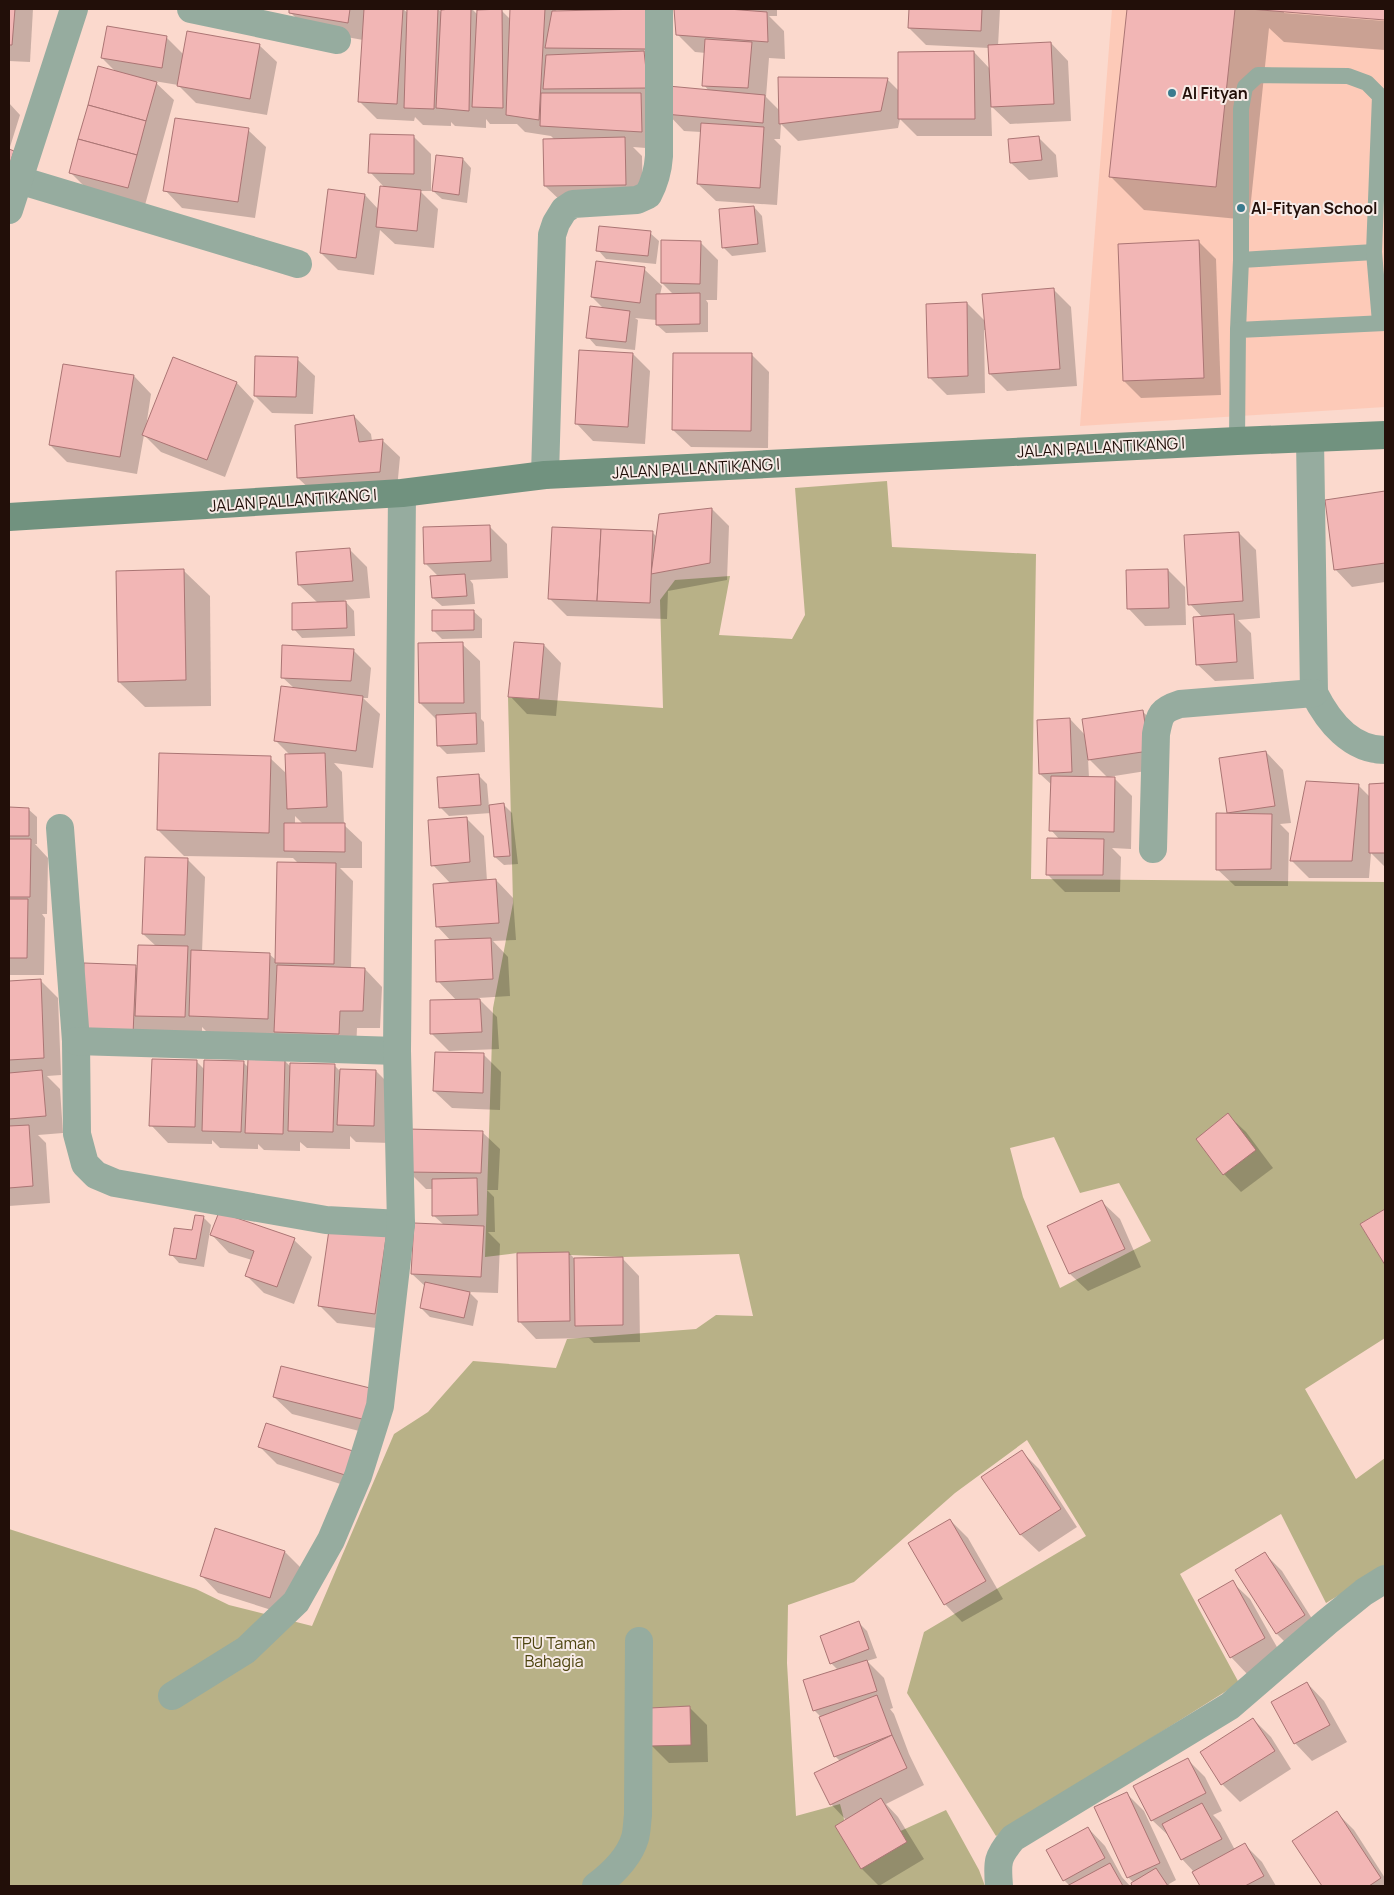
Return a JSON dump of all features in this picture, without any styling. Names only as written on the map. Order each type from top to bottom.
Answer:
[{"type":"street","points":[[9,210],[74,9]]},
{"type":"street","points":[[190,9],[338,40]]},
{"type":"street","points":[[545,475],[552,235],[556,222],[564,210],[574,204],[637,200],[648,195],[658,173],[659,9]]},
{"type":"street","points":[[19,180],[298,264]]},
{"type":"street","name":"JALAN PALLANTIKANG I","points":[[9,518],[402,493],[545,475],[1385,435]]},
{"type":"street","points":[[1310,439],[1314,693],[1322,709],[1334,725],[1347,736],[1362,746],[1376,750],[1385,750]]},
{"type":"street","points":[[172,1696],[246,1650],[296,1602],[331,1540],[358,1476],[380,1406],[401,1224],[397,1051],[402,493]]},
{"type":"street","points":[[1153,848],[1156,734],[1159,718],[1166,709],[1180,704],[1314,693]]},
{"type":"street","points":[[60,828],[76,1040],[77,1134],[85,1164],[96,1175],[115,1183],[326,1220],[401,1224]]},
{"type":"street","points":[[76,1040],[397,1051]]},
{"type":"street","points":[[999,1886],[997,1866],[1002,1850],[1013,1838],[1230,1706],[1334,1616],[1364,1592],[1385,1579]]},
{"type":"street","points":[[596,1886],[612,1874],[625,1857],[635,1838],[638,1814],[639,1641]]},
{"type":"lane","points":[[1237,441],[1238,330],[1240,260],[1241,109],[1245,87],[1258,75],[1348,76],[1367,83],[1380,96],[1374,252],[1383,322],[1238,330]]},
{"type":"lane","points":[[1240,260],[1374,252]]},
{"type":"shaded area","name":"Al-Fityan School","points":[[1112,9],[1385,9],[1385,407],[1080,426]]},
{"type":"green space","name":"TPU Taman Bahagia","points":[[887,481],[892,547],[1036,554],[1031,879],[1385,882],[1385,1209],[1360,1224],[1385,1265],[1385,1338],[1305,1389],[1356,1479],[1385,1458],[1385,1567],[1326,1603],[1281,1514],[1180,1574],[1239,1683],[996,1836],[907,1693],[924,1632],[1086,1536],[1027,1440],[955,1493],[854,1582],[788,1605],[787,1663],[796,1816],[840,1804],[853,1853],[946,1810],[979,1870],[985,1886],[9,1886],[9,1529],[196,1589],[229,1605],[312,1626],[394,1434],[428,1412],[473,1361],[556,1368],[567,1339],[696,1329],[716,1315],[753,1316],[739,1254],[623,1257],[517,1253],[485,1257],[493,1008],[513,903],[508,697],[663,708],[660,600],[675,580],[730,576],[719,635],[792,639],[805,615],[795,488]],"holes":[[[1054,1137],[1080,1193],[1119,1183],[1151,1241],[1060,1288],[1023,1197],[1010,1148]]]},
{"type":"building","points":[[9,9],[15,9],[12,45],[9,45]]},
{"type":"building","points":[[289,9],[350,9],[348,23],[289,13]]},
{"type":"building","points":[[364,9],[403,9],[397,104],[358,102]]},
{"type":"building","points":[[407,9],[438,9],[434,109],[404,108]]},
{"type":"building","points":[[471,9],[469,111],[436,108],[441,10]]},
{"type":"building","points":[[502,9],[503,108],[472,107],[477,10]]},
{"type":"building","points":[[510,9],[545,9],[539,120],[506,115]]},
{"type":"building","points":[[646,9],[647,49],[545,48],[552,11]]},
{"type":"building","points":[[674,9],[728,9],[767,12],[768,42],[676,35]]},
{"type":"building","points":[[909,9],[982,9],[981,31],[908,28]]},
{"type":"building","name":"Al Fityan","points":[[1127,9],[1235,9],[1216,187],[1109,177]]},
{"type":"building","points":[[1249,9],[1385,9],[1385,20]]},
{"type":"building","points":[[107,26],[167,36],[162,68],[101,58]]},
{"type":"building","points":[[187,31],[260,44],[250,99],[177,86]]},
{"type":"building","points":[[705,39],[752,42],[748,88],[702,86]]},
{"type":"building","points":[[1051,42],[1054,104],[991,107],[988,45]]},
{"type":"building","points":[[644,51],[648,88],[543,89],[546,55]]},
{"type":"building","points":[[974,51],[975,119],[898,119],[898,52]]},
{"type":"building","points":[[98,66],[157,82],[146,121],[88,105]]},
{"type":"building","points":[[778,77],[888,78],[881,111],[779,124]]},
{"type":"building","points":[[668,86],[765,95],[763,123],[665,114]]},
{"type":"building","points":[[541,93],[641,93],[642,132],[540,126]]},
{"type":"building","points":[[88,105],[146,121],[137,155],[78,139]]},
{"type":"building","points":[[175,118],[249,128],[238,202],[163,191]]},
{"type":"building","points":[[701,123],[764,127],[760,188],[697,184]]},
{"type":"building","points":[[370,134],[414,135],[414,174],[368,173]]},
{"type":"building","points":[[1039,136],[1042,160],[1010,163],[1008,139]]},
{"type":"building","points":[[625,137],[626,185],[544,186],[543,139]]},
{"type":"building","points":[[78,139],[137,155],[128,188],[69,173]]},
{"type":"building","points":[[9,149],[14,151],[9,167]]},
{"type":"building","points":[[436,155],[463,158],[459,195],[432,191]]},
{"type":"building","points":[[380,186],[421,190],[417,231],[376,227]]},
{"type":"building","points":[[328,189],[365,194],[356,258],[320,253]]},
{"type":"building","points":[[754,206],[758,244],[722,248],[719,209]]},
{"type":"building","points":[[599,226],[651,231],[648,256],[596,251]]},
{"type":"building","points":[[661,240],[701,241],[700,284],[661,283]]},
{"type":"building","points":[[1199,240],[1204,378],[1123,381],[1118,244]]},
{"type":"building","points":[[596,261],[645,267],[640,303],[591,297]]},
{"type":"building","points":[[1054,288],[1060,369],[989,374],[982,294]]},
{"type":"building","points":[[700,293],[700,324],[656,325],[656,294]]},
{"type":"building","points":[[967,302],[968,376],[928,378],[926,304]]},
{"type":"building","points":[[590,306],[630,311],[626,342],[586,338]]},
{"type":"building","points":[[579,350],[633,353],[628,427],[575,424]]},
{"type":"building","points":[[673,353],[752,353],[751,431],[672,430]]},
{"type":"building","points":[[255,356],[298,357],[296,397],[254,396]]},
{"type":"building","points":[[173,357],[237,382],[207,460],[142,435]]},
{"type":"building","points":[[63,364],[134,375],[120,457],[49,445]]},
{"type":"building","points":[[354,415],[359,442],[383,439],[380,472],[297,478],[295,425]]},
{"type":"building","points":[[1385,491],[1385,563],[1334,570],[1325,500]]},
{"type":"building","points":[[712,508],[710,563],[651,574],[659,514]]},
{"type":"building","points":[[490,525],[491,561],[424,564],[423,527]]},
{"type":"building","points":[[552,527],[601,529],[597,601],[548,599]]},
{"type":"building","points":[[601,529],[653,531],[650,603],[597,601]]},
{"type":"building","points":[[1239,532],[1243,601],[1188,605],[1184,535]]},
{"type":"building","points":[[350,548],[353,581],[298,585],[296,552]]},
{"type":"building","points":[[184,569],[186,680],[118,682],[116,571]]},
{"type":"building","points":[[1168,569],[1169,608],[1127,609],[1126,570]]},
{"type":"building","points":[[465,574],[467,596],[432,598],[430,576]]},
{"type":"building","points":[[346,601],[347,628],[292,630],[292,603]]},
{"type":"building","points":[[432,610],[474,610],[474,630],[432,631]]},
{"type":"building","points":[[1234,614],[1237,662],[1196,665],[1193,617]]},
{"type":"building","points":[[463,642],[464,703],[419,703],[418,643]]},
{"type":"building","points":[[514,642],[544,644],[539,699],[508,697]]},
{"type":"building","points":[[282,645],[354,649],[351,681],[281,678]]},
{"type":"building","points":[[281,686],[363,696],[356,751],[274,741]]},
{"type":"building","points":[[1143,710],[1149,751],[1088,760],[1082,719]]},
{"type":"building","points":[[476,713],[477,744],[437,746],[436,715]]},
{"type":"building","points":[[1070,718],[1072,772],[1039,774],[1037,720]]},
{"type":"building","points":[[1266,751],[1275,806],[1227,813],[1219,758]]},
{"type":"building","points":[[159,753],[271,756],[269,833],[157,830]]},
{"type":"building","points":[[325,753],[327,807],[287,809],[285,754]]},
{"type":"building","points":[[479,774],[481,805],[439,808],[437,777]]},
{"type":"building","points":[[1051,776],[1115,777],[1114,832],[1049,831]]},
{"type":"building","points":[[1306,781],[1359,784],[1352,861],[1290,861]]},
{"type":"building","points":[[1385,783],[1385,853],[1369,853],[1369,784]]},
{"type":"building","points":[[504,803],[510,856],[494,857],[489,805]]},
{"type":"building","points":[[9,807],[29,808],[29,836],[9,836]]},
{"type":"building","points":[[1216,813],[1272,814],[1271,869],[1216,870]]},
{"type":"building","points":[[467,817],[470,862],[431,866],[428,820]]},
{"type":"building","points":[[284,823],[345,823],[345,852],[284,851]]},
{"type":"building","points":[[1047,838],[1104,839],[1103,875],[1046,875]]},
{"type":"building","points":[[9,839],[31,839],[30,897],[9,897]]},
{"type":"building","points":[[145,857],[188,858],[185,935],[142,934]]},
{"type":"building","points":[[277,862],[336,863],[334,964],[275,963]]},
{"type":"building","points":[[496,879],[499,923],[436,927],[433,884]]},
{"type":"building","points":[[9,899],[28,899],[27,958],[9,958]]},
{"type":"building","points":[[491,938],[493,979],[436,982],[435,940]]},
{"type":"building","points":[[138,945],[188,946],[185,1017],[135,1016]]},
{"type":"building","points":[[191,950],[270,953],[268,1019],[189,1016]]},
{"type":"building","points":[[84,963],[136,965],[133,1035],[81,1033]]},
{"type":"building","points":[[277,965],[365,968],[363,1011],[340,1011],[339,1034],[274,1032]]},
{"type":"building","points":[[41,979],[44,1058],[9,1060],[9,981]]},
{"type":"building","points":[[480,999],[482,1032],[430,1034],[430,1000]]},
{"type":"building","points":[[435,1052],[484,1053],[483,1093],[433,1091]]},
{"type":"building","points":[[152,1059],[197,1060],[195,1127],[149,1126]]},
{"type":"building","points":[[248,1059],[285,1059],[283,1134],[245,1133]]},
{"type":"building","points":[[204,1060],[244,1061],[241,1132],[202,1131]]},
{"type":"building","points":[[290,1063],[335,1064],[333,1132],[288,1131]]},
{"type":"building","points":[[340,1069],[376,1070],[374,1126],[337,1125]]},
{"type":"building","points":[[42,1070],[46,1116],[9,1119],[9,1073]]},
{"type":"building","points":[[1228,1113],[1256,1150],[1223,1175],[1196,1139]]},
{"type":"building","points":[[29,1125],[33,1186],[9,1188],[9,1126]]},
{"type":"building","points":[[408,1129],[483,1131],[481,1173],[407,1172]]},
{"type":"building","points":[[477,1178],[478,1215],[432,1216],[432,1179]]},
{"type":"building","points":[[1102,1200],[1125,1249],[1069,1274],[1047,1226]]},
{"type":"building","points":[[1385,1209],[1385,1265],[1360,1224]]},
{"type":"building","points":[[219,1212],[295,1238],[277,1287],[245,1276],[254,1251],[210,1235]]},
{"type":"building","points":[[195,1215],[204,1216],[196,1259],[169,1255],[174,1228],[192,1230]]},
{"type":"building","points":[[330,1223],[387,1231],[375,1314],[318,1306]]},
{"type":"building","points":[[414,1223],[484,1226],[481,1277],[411,1274]]},
{"type":"building","points":[[569,1252],[570,1321],[518,1322],[517,1253]]},
{"type":"building","points":[[623,1257],[623,1325],[575,1326],[574,1258]]},
{"type":"building","points":[[425,1282],[470,1292],[464,1318],[420,1308]]},
{"type":"building","points":[[281,1366],[374,1389],[366,1420],[273,1397]]},
{"type":"building","points":[[266,1423],[356,1452],[348,1476],[258,1447]]},
{"type":"building","points":[[1022,1450],[1061,1509],[1020,1535],[981,1477]]},
{"type":"building","points":[[950,1519],[986,1581],[944,1605],[908,1543]]},
{"type":"building","points":[[215,1528],[285,1551],[270,1598],[200,1576]]},
{"type":"building","points":[[1265,1552],[1305,1615],[1276,1634],[1235,1570]]},
{"type":"building","points":[[1233,1580],[1265,1638],[1230,1658],[1198,1600]]},
{"type":"building","points":[[859,1621],[869,1649],[830,1664],[820,1636]]},
{"type":"building","points":[[867,1660],[877,1691],[813,1711],[803,1680]]},
{"type":"building","points":[[1307,1682],[1330,1725],[1294,1744],[1271,1702]]},
{"type":"building","points":[[877,1695],[892,1735],[834,1757],[819,1717]]},
{"type":"building","points":[[690,1706],[691,1745],[650,1746],[650,1708]]},
{"type":"building","points":[[1253,1718],[1275,1751],[1221,1785],[1200,1752]]},
{"type":"building","points":[[892,1735],[907,1768],[830,1805],[814,1773]]},
{"type":"building","points":[[1188,1758],[1206,1793],[1151,1821],[1133,1786]]},
{"type":"building","points":[[1127,1792],[1160,1863],[1127,1878],[1094,1807]]},
{"type":"building","points":[[881,1798],[907,1842],[861,1869],[835,1826]]},
{"type":"building","points":[[1202,1803],[1222,1839],[1181,1860],[1162,1824]]},
{"type":"building","points":[[1337,1811],[1381,1878],[1369,1886],[1322,1886],[1292,1841]]},
{"type":"building","points":[[1088,1827],[1105,1858],[1063,1881],[1046,1850]]},
{"type":"building","points":[[1245,1843],[1264,1876],[1245,1886],[1200,1886],[1192,1872]]},
{"type":"building","points":[[1110,1863],[1123,1886],[1067,1886]]},
{"type":"building","points":[[1156,1868],[1168,1886],[1132,1886],[1131,1883]]},
{"type":"place","name":"Al Fityan","points":[[1172,93]]},
{"type":"place","name":"Al-Fityan School","points":[[1241,208]]}]
